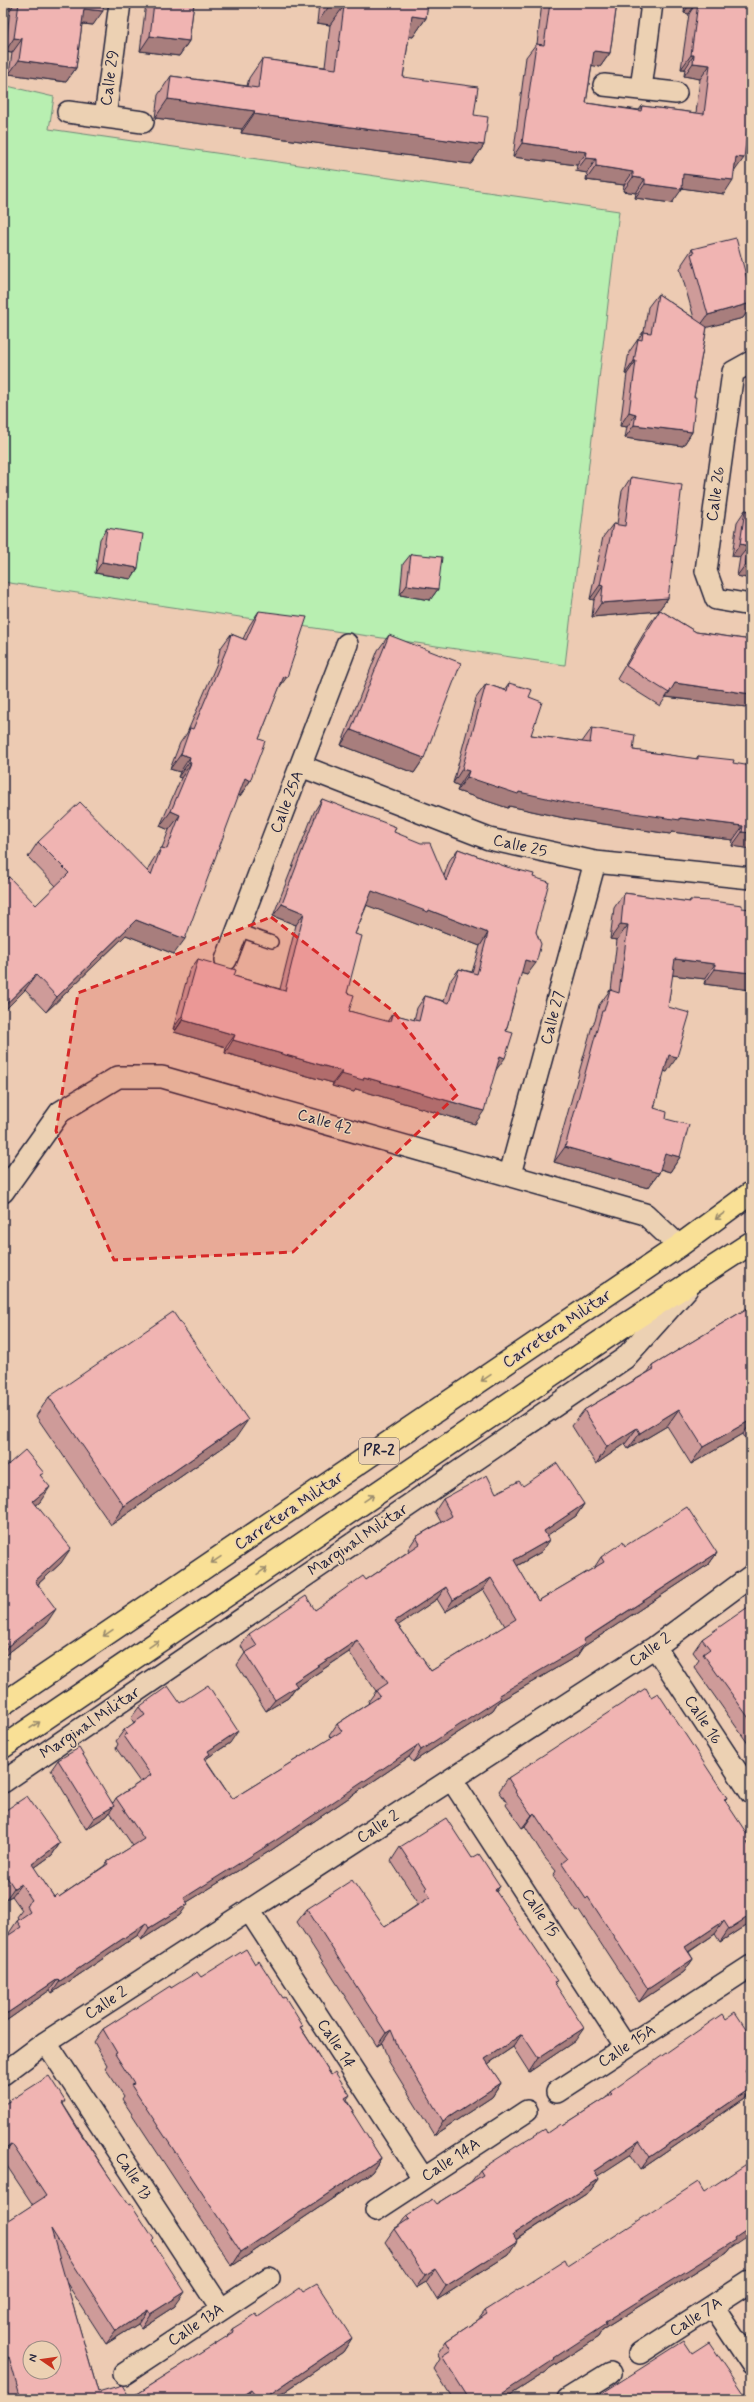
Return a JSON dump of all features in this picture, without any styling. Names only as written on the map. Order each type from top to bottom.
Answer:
[{"type":"main road","name":"Carretera Militar","points":[[3,1704],[679,1246],[751,1193]]},
{"type":"main road","name":"PR-2","points":[[3,1747],[615,1331],[751,1243]]},
{"type":"street","name":"Calle 29","points":[[68,112],[105,117],[120,3]]},
{"type":"street","points":[[641,89],[652,3]]},
{"type":"street","points":[[604,85],[676,93]]},
{"type":"street","points":[[105,117],[143,122]]},
{"type":"street","name":"Calle 26","points":[[751,362],[733,372],[706,571],[716,599],[751,605]]},
{"type":"street","name":"Calle 25A","points":[[226,960],[347,644]]},
{"type":"street","name":"Calle 25","points":[[301,766],[489,840],[595,862],[751,878]]},
{"type":"street","name":"Calle 27","points":[[510,1174],[595,862]]},
{"type":"street","name":"Calle 42","points":[[3,1192],[60,1112],[118,1077],[162,1076],[510,1174],[645,1214],[679,1246]]},
{"type":"street","name":"Marginal Militar","points":[[3,1782],[625,1358],[696,1279]]},
{"type":"street","name":"Calle 2","points":[[3,2074],[46,2042],[655,1647],[751,1576]]},
{"type":"street","name":"Calle 16","points":[[655,1647],[751,1793]]},
{"type":"street","name":"Calle 15","points":[[452,1780],[626,2047]]},
{"type":"street","name":"Calle 14","points":[[249,1910],[423,2178]]},
{"type":"street","name":"Calle 15A","points":[[556,2092],[751,1966]]},
{"type":"street","name":"Calle 13","points":[[46,2042],[221,2309]]},
{"type":"street","name":"Calle 14A","points":[[376,2210],[527,2111]]},
{"type":"street","name":"Calle 13A","points":[[124,2374],[269,2278]]},
{"type":"street","name":"Calle 7A","points":[[640,2353],[751,2281]]},
{"type":"street","points":[[713,2306],[751,2364]]},
{"type":"street","points":[[568,2399],[610,2373]]},
{"type":"lane","points":[[237,930],[272,942]]},
{"type":"highlighted area","points":[[271,917],[393,1011],[458,1094],[293,1252],[114,1260],[56,1131],[78,993]]},
{"type":"green space","points":[[3,85],[54,97],[49,129],[619,211],[565,665],[3,582]]},
{"type":"building","points":[[19,3],[104,3],[103,11],[84,9],[76,68],[19,60],[22,39],[14,38]]},
{"type":"building","points":[[154,3],[194,3],[189,41],[150,36]]},
{"type":"building","points":[[330,3],[428,3],[426,18],[412,16],[403,77],[478,87],[474,115],[488,117],[484,145],[254,114],[255,111],[168,99],[171,76],[258,88],[262,59],[336,69],[344,6],[330,5]]},
{"type":"building","points":[[550,3],[617,3],[610,53],[594,51],[586,103],[641,111],[642,106],[704,114],[710,65],[693,63],[694,55],[691,55],[698,3],[751,3],[751,102],[744,158],[736,157],[733,180],[683,174],[682,189],[645,184],[645,179],[633,177],[633,172],[596,166],[596,159],[586,158],[587,152],[522,143],[536,44],[544,45]]},
{"type":"building","points":[[736,238],[751,294],[751,303],[708,315],[691,254],[694,253],[692,249]]},
{"type":"building","points":[[658,294],[707,327],[694,397],[696,397],[692,432],[634,425],[636,414],[629,412],[636,361],[634,361],[638,339],[642,340],[643,332],[651,333]]},
{"type":"building","points":[[631,477],[682,485],[668,598],[601,603],[603,586],[600,585],[613,524],[625,526]]},
{"type":"building","points":[[745,510],[751,511],[751,566],[745,565],[749,546],[740,544]]},
{"type":"building","points":[[107,528],[143,534],[138,568],[102,562]]},
{"type":"building","points":[[411,554],[442,557],[438,589],[407,585]]},
{"type":"building","points":[[660,610],[696,632],[751,640],[751,694],[675,683],[669,693],[626,666]]},
{"type":"building","points":[[259,611],[307,617],[287,677],[284,676],[259,739],[265,741],[250,781],[245,778],[185,939],[136,920],[57,997],[36,975],[3,1007],[3,883],[9,877],[36,905],[69,873],[38,842],[80,802],[151,875],[161,848],[167,849],[180,815],[171,811],[191,763],[189,762],[190,757],[181,754],[190,728],[193,729],[227,648],[231,634],[246,640]]},
{"type":"building","points":[[389,635],[461,663],[424,758],[351,730]]},
{"type":"building","points":[[509,683],[532,690],[529,697],[542,702],[531,735],[590,743],[592,728],[635,735],[633,750],[698,759],[698,756],[734,760],[733,763],[751,766],[751,833],[742,832],[743,826],[680,818],[680,820],[574,804],[519,792],[518,794],[467,777],[469,771],[462,769],[486,684],[507,691]]},
{"type":"building","points":[[322,799],[396,827],[394,832],[421,843],[430,843],[446,881],[458,849],[507,867],[534,874],[533,877],[549,882],[536,932],[541,944],[536,963],[525,960],[506,1031],[513,1033],[505,1058],[500,1056],[484,1111],[364,1077],[363,1080],[341,1074],[342,1071],[233,1040],[235,1035],[183,1020],[184,1017],[182,1016],[198,959],[236,970],[234,976],[285,991],[304,913],[282,904]],"holes":[[[372,891],[428,912],[429,910],[488,933],[477,974],[459,969],[449,1003],[425,996],[419,1021],[392,1014],[390,1022],[349,1011],[354,995],[347,993],[362,936],[355,934]]]},
{"type":"building","points":[[624,893],[690,902],[690,900],[712,901],[742,905],[742,908],[751,909],[751,973],[715,969],[715,964],[675,959],[668,1007],[690,1013],[677,1057],[669,1055],[654,1108],[667,1112],[666,1119],[689,1125],[680,1157],[665,1153],[659,1173],[565,1147],[602,1011],[604,1011],[610,990],[619,993],[628,925],[621,924]]},
{"type":"building","points":[[751,1306],[751,1420],[703,1447],[679,1409],[640,1433],[637,1428],[607,1447],[584,1410],[654,1369],[652,1366]]},
{"type":"building","points":[[173,1312],[248,1420],[124,1506],[49,1397]]},
{"type":"building","points":[[25,1450],[44,1473],[40,1475],[50,1487],[33,1501],[71,1548],[35,1581],[56,1609],[8,1646],[3,1640],[3,1469]]},
{"type":"building","points":[[557,1463],[584,1504],[544,1531],[549,1540],[514,1560],[538,1601],[604,1562],[601,1557],[623,1542],[625,1546],[687,1507],[717,1553],[583,1640],[585,1644],[499,1695],[501,1698],[421,1750],[418,1745],[278,1839],[184,1898],[188,1904],[149,1928],[146,1923],[60,1981],[58,1979],[3,2016],[3,1939],[21,1927],[17,1921],[30,1912],[26,1905],[32,1900],[21,1884],[14,1888],[3,1871],[3,1812],[27,1796],[60,1843],[32,1864],[54,1897],[57,1894],[59,1897],[108,1864],[107,1862],[144,1839],[116,1798],[151,1775],[124,1736],[127,1734],[124,1730],[145,1715],[139,1707],[168,1686],[180,1703],[208,1685],[238,1731],[208,1751],[210,1754],[204,1758],[232,1799],[342,1731],[337,1724],[380,1696],[376,1691],[388,1683],[357,1640],[294,1682],[297,1686],[275,1700],[245,1653],[257,1646],[249,1634],[306,1596],[315,1610],[363,1576],[366,1580],[420,1544],[416,1537],[452,1516],[443,1499],[487,1475],[496,1493],[519,1481],[523,1486]],"holes":[[[491,1578],[516,1619],[431,1671],[395,1621],[446,1587],[453,1600]]]},
{"type":"building","points":[[748,1607],[751,1612],[751,1721],[703,1654],[710,1649],[702,1639]]},
{"type":"building","points":[[646,1688],[651,1697],[658,1693],[727,1798],[724,1799],[751,1840],[747,1843],[751,1848],[751,1915],[729,1929],[724,1921],[685,1947],[693,1959],[648,1989],[588,1897],[586,1899],[562,1863],[567,1859],[555,1845],[534,1813],[532,1815],[515,1792],[516,1791],[508,1778]]},
{"type":"building","points":[[79,1748],[114,1806],[94,1818],[58,1760]]},
{"type":"building","points":[[446,1818],[472,1858],[479,1854],[500,1886],[495,1890],[557,1981],[554,1982],[584,2028],[538,2058],[522,2034],[485,2059],[501,2083],[443,2121],[399,2049],[391,2030],[386,2033],[307,1909],[352,1880],[385,1927],[430,1897],[425,1889],[427,1888],[400,1847]]},
{"type":"building","points":[[246,1949],[255,1964],[259,1961],[283,1998],[285,1997],[303,2026],[300,2027],[331,2075],[335,2072],[350,2095],[345,2098],[354,2111],[352,2112],[381,2158],[241,2252],[131,2085],[134,2084],[115,2054],[117,2053],[103,2029],[170,1986],[171,1988],[197,1972],[201,1977]]},
{"type":"building","points":[[735,2012],[751,2036],[751,2067],[745,2071],[751,2080],[751,2088],[650,2157],[639,2141],[594,2171],[599,2179],[513,2234],[517,2241],[446,2286],[435,2269],[425,2275],[394,2229],[409,2219],[406,2216],[432,2199],[436,2204],[483,2175],[480,2170],[517,2146],[545,2129],[547,2133],[560,2124],[562,2126],[612,2094],[610,2092],[722,2014],[725,2019]]},
{"type":"building","points":[[49,2076],[65,2101],[62,2103],[79,2131],[129,2205],[131,2204],[154,2239],[152,2241],[185,2292],[150,2314],[148,2310],[116,2331],[51,2229],[98,2392],[122,2385],[130,2398],[234,2332],[232,2329],[256,2314],[258,2317],[300,2288],[303,2292],[317,2284],[352,2338],[263,2399],[258,2399],[251,2390],[237,2399],[21,2399],[9,2357],[6,2358],[3,2349],[3,2224],[46,2196],[12,2144],[3,2151],[3,2105]]},
{"type":"building","points":[[751,2161],[751,2227],[735,2238],[736,2240],[605,2322],[606,2324],[494,2399],[469,2399],[442,2356],[451,2350],[446,2341],[487,2314],[485,2311],[565,2260],[568,2266],[698,2182],[704,2192]]},
{"type":"building","points":[[684,2341],[692,2353],[709,2342],[748,2399],[593,2399]]}]
